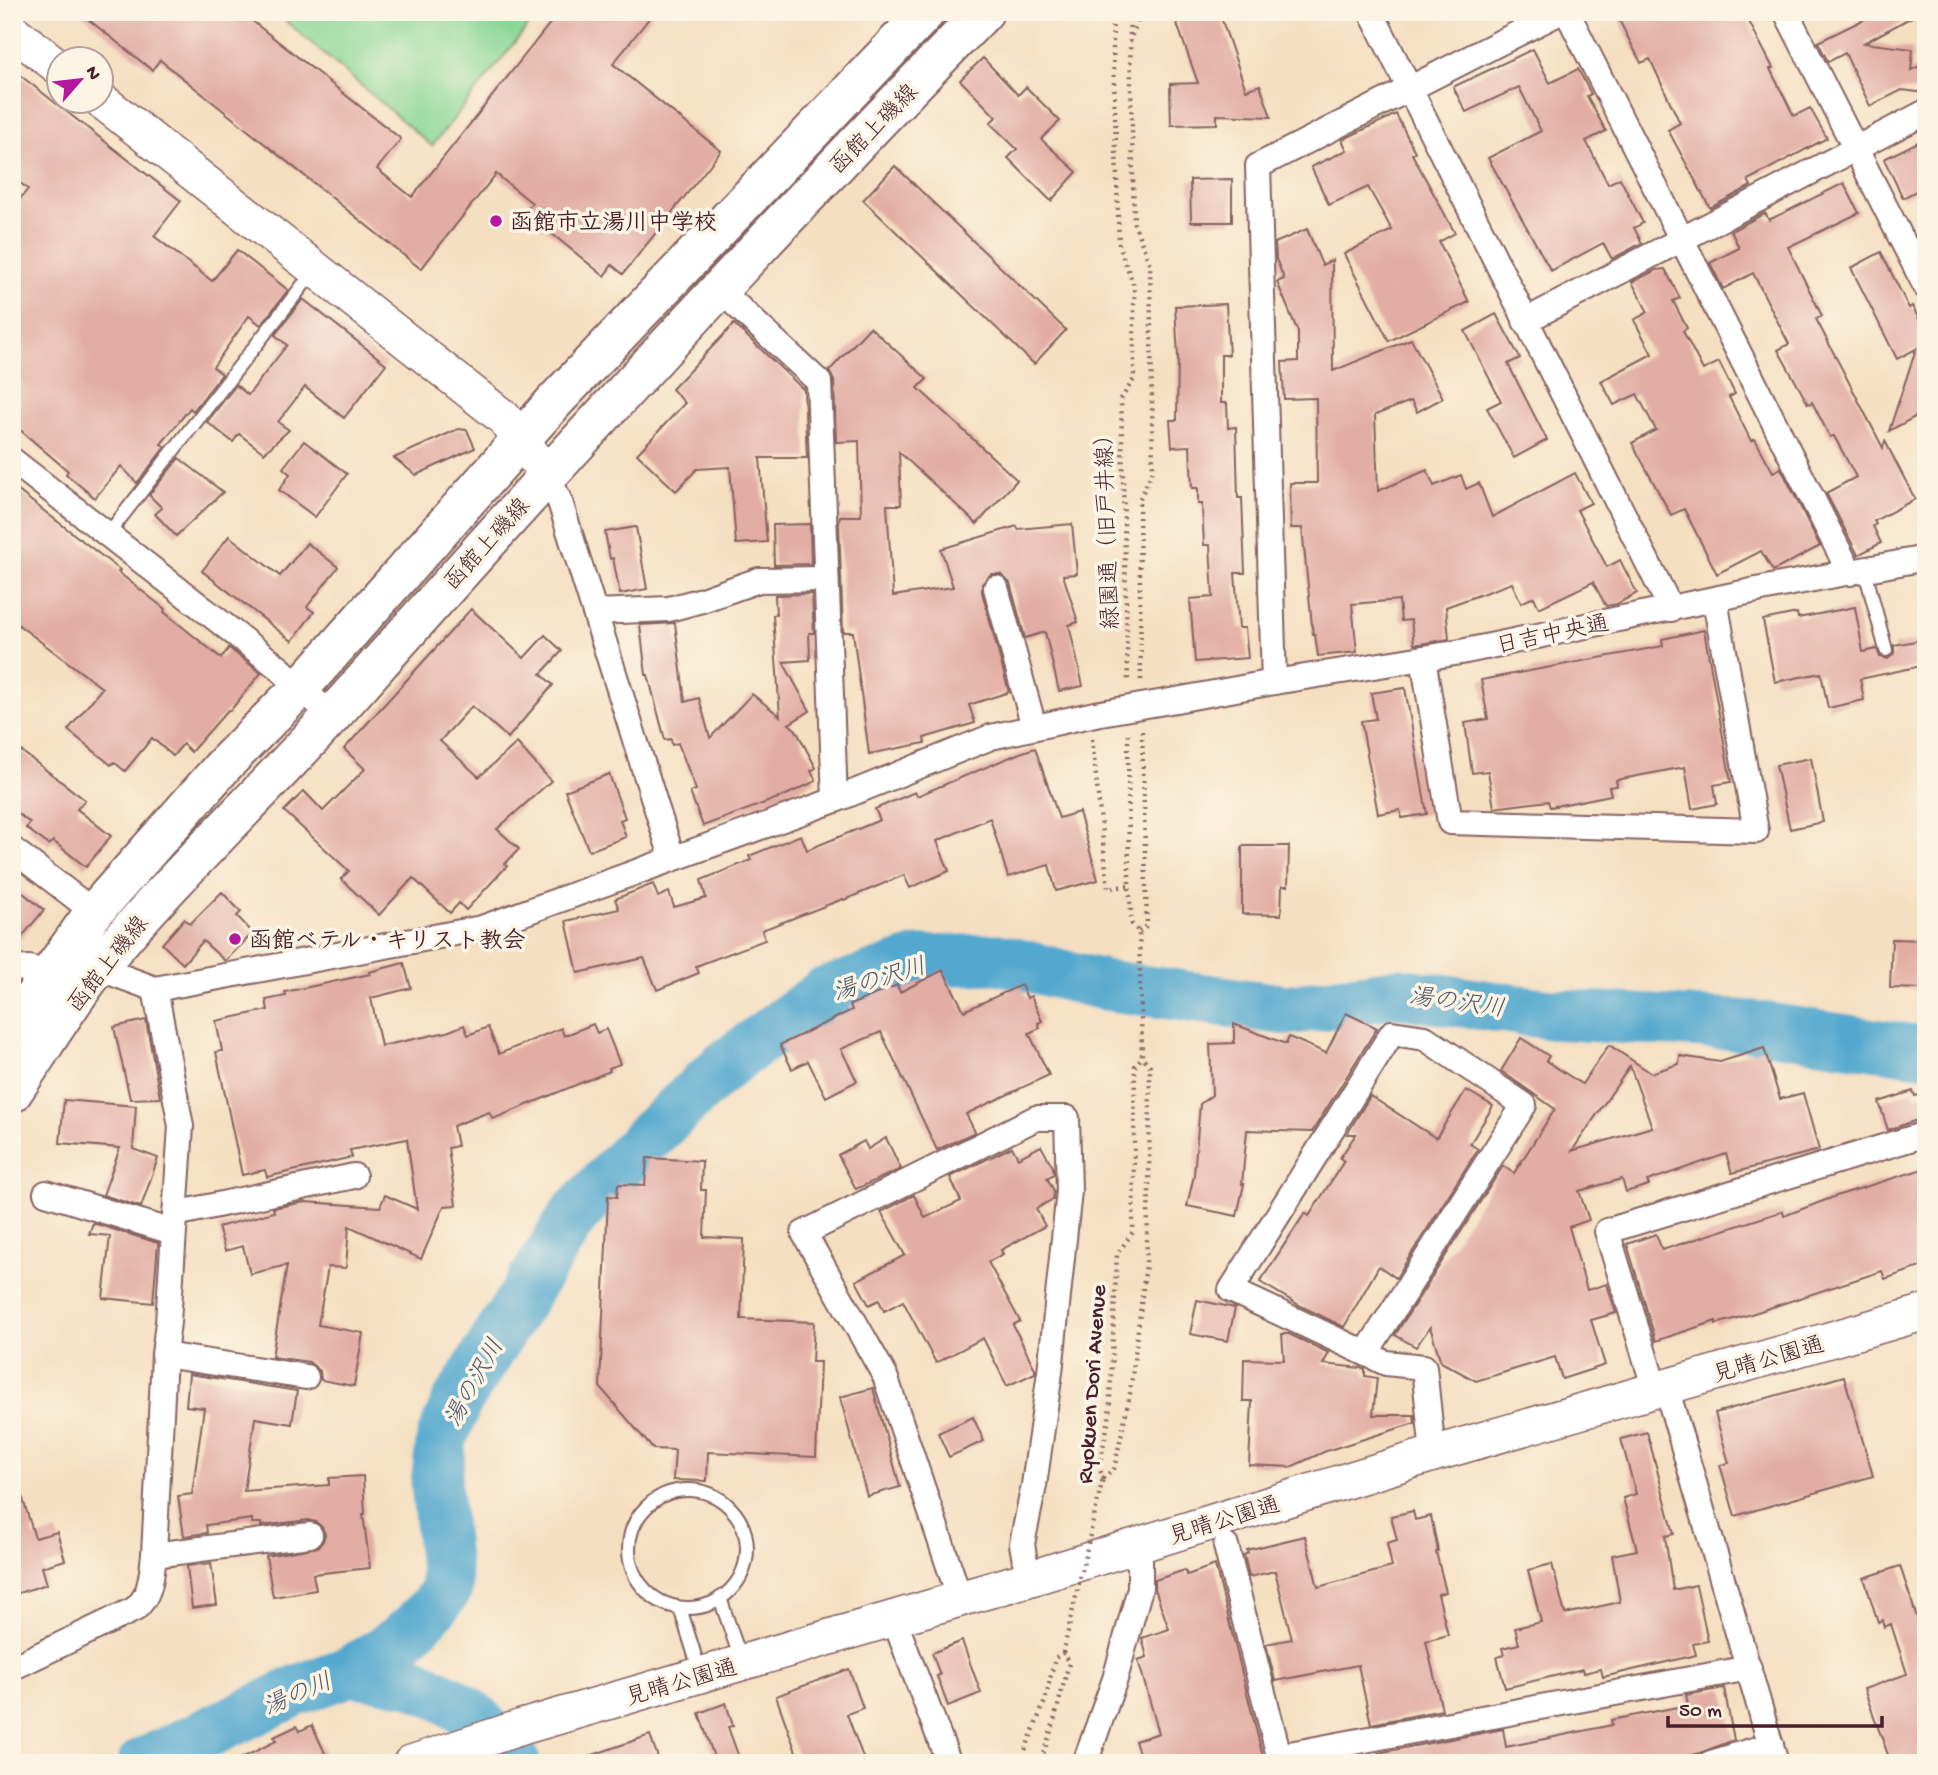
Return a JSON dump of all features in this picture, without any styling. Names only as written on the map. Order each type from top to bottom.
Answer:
[{"type":"main road","name":"函館上磯線","points":[[12,1027],[31,971],[94,912],[224,765],[301,687],[521,439],[926,12]]},
{"type":"main road","name":"函館上磯線","points":[[12,1093],[98,968],[209,842],[332,716],[547,474],[792,211],[984,12]]},
{"type":"street","points":[[1371,12],[1671,609]]},
{"type":"street","points":[[1274,682],[1258,166],[1560,12]]},
{"type":"street","points":[[1567,12],[1681,238],[1857,572]]},
{"type":"street","points":[[1786,12],[1926,287]]},
{"type":"street","points":[[12,31],[46,57]]},
{"type":"street","points":[[116,112],[504,418],[521,439],[547,474],[560,502],[673,857]]},
{"type":"street","points":[[1525,321],[1926,112]]},
{"type":"street","points":[[720,290],[819,382],[835,800]]},
{"type":"street","points":[[12,460],[301,687],[332,716]]},
{"type":"street","name":"日吉中央通","points":[[155,989],[482,928],[835,800],[991,737],[1034,727],[1093,721],[1176,700],[1274,682],[1423,658],[1926,558]]},
{"type":"street","points":[[595,612],[669,609],[759,580],[826,579]]},
{"type":"street","points":[[996,587],[1034,727]]},
{"type":"street","points":[[1423,658],[1450,821],[1756,831],[1715,600]]},
{"type":"street","points":[[12,849],[94,912]]},
{"type":"street","points":[[12,1668],[135,1609],[144,1601],[149,1591],[154,1555],[164,1355],[181,1126],[155,989],[98,968]]},
{"type":"street","points":[[1366,1353],[1524,1105],[1425,1038],[1392,1033],[1231,1290],[1385,1363],[1424,1367],[1433,1454]]},
{"type":"street","points":[[960,1599],[885,1376],[804,1233],[1036,1118],[1067,1118],[1069,1191],[1050,1372],[1034,1485],[1022,1544],[1028,1579]]},
{"type":"street","points":[[1711,1763],[1773,1754],[1749,1668],[1661,1389],[1607,1231],[1926,1135]]},
{"type":"street","points":[[46,1193],[174,1223],[354,1176]]},
{"type":"street","name":"見晴公園通","points":[[411,1763],[522,1727],[1028,1579],[1433,1454],[1926,1312]]},
{"type":"street","points":[[164,1355],[306,1377]]},
{"type":"street","points":[[154,1555],[310,1535]]},
{"type":"street","points":[[1085,1763],[1115,1678],[1140,1588],[1140,1544]]},
{"type":"street","points":[[1226,1546],[1280,1760],[1749,1668]]},
{"type":"street","points":[[894,1619],[949,1763]]},
{"type":"lane","points":[[108,534],[303,285]]},
{"type":"lane","points":[[1857,572],[1886,650]]},
{"type":"lane","points":[[692,1490],[711,1495],[727,1505],[739,1520],[746,1537],[746,1556],[741,1574],[731,1590],[698,1608],[680,1608],[662,1602],[645,1590],[634,1573],[629,1554],[631,1534],[639,1515],[653,1501],[671,1492],[692,1490]]},
{"type":"lane","points":[[720,1598],[742,1663]]},
{"type":"lane","points":[[680,1608],[701,1675]]},
{"type":"path","name":"緑園通（旧戸井線）","points":[[1112,12],[1118,246],[1134,286],[1134,379],[1121,399],[1128,697]]},
{"type":"path","points":[[1129,12],[1134,223],[1150,265],[1153,471],[1139,500],[1141,688]]},
{"type":"path","points":[[1130,39],[1142,12]]},
{"type":"path","points":[[1093,721],[1108,888],[1129,886]]},
{"type":"path","points":[[1128,724],[1129,886],[1132,925],[1139,932],[1147,926],[1142,729]]},
{"type":"path","name":"Ryokuen Dori Avenue","points":[[1020,1763],[1045,1701],[1055,1658],[1063,1653],[1103,1478],[1099,1467],[1109,1419],[1117,1254],[1133,1231],[1135,1066],[1142,1057],[1139,932]]},
{"type":"path","points":[[1103,1478],[1114,1469],[1130,1394],[1146,1264],[1150,1066],[1142,1057]]},
{"type":"path","points":[[1040,1763],[1069,1663],[1063,1653]]},
{"type":"green space","points":[[275,12],[539,12],[432,146]]},
{"type":"building","points":[[79,12],[241,12],[401,139],[377,169],[412,197],[559,12],[654,12],[613,64],[721,151],[623,274],[612,265],[604,276],[525,212],[532,203],[496,174],[421,269],[160,60],[152,70]]},
{"type":"building","points":[[1192,12],[1219,12],[1246,90],[1260,85],[1271,117],[1217,115],[1217,124],[1171,125],[1170,84],[1198,83],[1175,18]]},
{"type":"building","points":[[1615,12],[1744,12],[1794,116],[1810,108],[1827,138],[1748,180],[1751,186],[1710,208],[1668,130],[1680,123],[1650,59],[1641,63]]},
{"type":"building","points":[[1861,12],[1921,12],[1864,43],[1913,49],[1911,70],[1926,63],[1926,93],[1902,90],[1870,106],[1845,53],[1828,62],[1818,42],[1865,19]]},
{"type":"building","points":[[1533,49],[1550,83],[1578,69],[1591,94],[1587,96],[1606,131],[1586,141],[1608,184],[1620,178],[1643,223],[1634,228],[1642,243],[1612,259],[1603,243],[1551,271],[1488,158],[1541,131],[1519,87],[1466,112],[1453,87]]},
{"type":"building","points":[[983,58],[1018,95],[1026,87],[1060,121],[1041,139],[1077,172],[1051,201],[1008,158],[1017,149],[990,123],[996,117],[960,80]]},
{"type":"building","points":[[12,69],[46,96],[46,116],[72,116],[181,201],[154,236],[212,281],[237,250],[288,290],[261,325],[249,316],[213,367],[222,374],[193,411],[190,408],[161,444],[165,447],[137,483],[121,466],[95,498],[12,423],[12,209],[28,189],[12,177]]},
{"type":"building","points":[[1396,114],[1415,152],[1412,154],[1455,233],[1439,242],[1469,302],[1389,341],[1344,254],[1392,230],[1368,187],[1329,205],[1311,167],[1347,150],[1342,140]]},
{"type":"building","points":[[1926,138],[1926,186],[1903,198],[1884,159]]},
{"type":"building","points":[[895,166],[1066,330],[1034,364],[863,200]]},
{"type":"building","points":[[1232,179],[1232,222],[1191,222],[1190,180]]},
{"type":"building","points":[[1844,183],[1859,213],[1788,247],[1822,316],[1816,319],[1883,448],[1885,441],[1915,499],[1874,521],[1876,524],[1873,526],[1881,543],[1858,555],[1826,493],[1856,477],[1834,436],[1830,437],[1812,402],[1808,404],[1778,350],[1789,344],[1753,273],[1723,289],[1710,263],[1739,248],[1731,231],[1765,213],[1769,220]]},
{"type":"building","points":[[1307,229],[1322,265],[1332,260],[1333,371],[1411,339],[1443,398],[1417,412],[1411,401],[1375,415],[1378,491],[1427,470],[1434,486],[1461,475],[1466,489],[1479,483],[1492,517],[1575,473],[1591,503],[1577,510],[1607,567],[1620,560],[1637,593],[1617,604],[1606,606],[1593,582],[1539,608],[1534,597],[1521,603],[1512,583],[1446,607],[1449,639],[1420,644],[1414,644],[1411,620],[1401,621],[1399,600],[1352,604],[1357,652],[1318,656],[1313,635],[1302,528],[1291,528],[1290,483],[1317,483],[1316,398],[1284,399],[1282,362],[1298,361],[1298,332],[1277,282],[1284,279],[1276,259],[1275,243]]},
{"type":"building","points":[[1881,252],[1909,308],[1912,306],[1926,332],[1926,411],[1889,431],[1916,349],[1897,359],[1851,268]]},
{"type":"building","points":[[1665,269],[1680,298],[1673,301],[1687,328],[1683,331],[1703,370],[1719,362],[1735,394],[1729,397],[1751,441],[1755,439],[1773,472],[1781,468],[1820,546],[1773,571],[1761,551],[1717,574],[1684,509],[1671,515],[1632,443],[1656,430],[1637,394],[1614,405],[1601,381],[1652,354],[1634,320],[1648,312],[1632,282],[1656,270]]},
{"type":"building","points":[[303,299],[386,364],[344,418],[305,387],[278,422],[289,430],[264,453],[239,434],[233,442],[207,422],[236,385],[248,395],[287,345],[275,335]]},
{"type":"building","points":[[1226,304],[1229,355],[1221,355],[1221,403],[1227,403],[1228,428],[1236,427],[1238,498],[1242,498],[1245,573],[1235,573],[1239,628],[1245,628],[1248,658],[1195,662],[1190,599],[1213,597],[1210,545],[1204,545],[1202,504],[1198,504],[1198,488],[1192,488],[1190,446],[1172,447],[1170,420],[1177,420],[1178,357],[1175,306]]},
{"type":"building","points":[[1496,314],[1520,358],[1508,364],[1547,440],[1514,458],[1487,408],[1501,401],[1465,331]]},
{"type":"building","points":[[734,324],[804,390],[807,458],[760,458],[767,542],[736,544],[730,467],[697,469],[676,491],[637,454],[685,403],[672,389]]},
{"type":"building","points":[[870,327],[927,379],[918,388],[1017,480],[977,524],[899,452],[901,505],[887,505],[893,596],[953,587],[941,549],[1017,526],[1018,529],[1072,524],[1077,574],[1063,575],[1078,622],[1069,625],[1083,686],[1059,691],[1045,632],[1025,638],[1010,583],[1000,574],[991,574],[982,584],[982,592],[1009,692],[969,705],[975,723],[924,738],[925,743],[869,754],[853,632],[843,632],[839,524],[840,516],[861,516],[859,441],[836,442],[834,381],[829,371]]},
{"type":"building","points":[[458,429],[467,430],[475,448],[416,475],[394,458]]},
{"type":"building","points":[[304,441],[347,474],[315,517],[279,490],[290,474],[283,468]]},
{"type":"building","points":[[179,458],[223,492],[176,536],[155,514],[162,508],[149,495]]},
{"type":"building","points":[[12,486],[120,570],[118,572],[221,658],[229,648],[261,673],[191,752],[183,744],[173,756],[152,738],[125,771],[114,762],[111,765],[68,730],[102,688],[12,620]]},
{"type":"building","points":[[810,524],[811,564],[774,565],[773,525]]},
{"type":"building","points":[[636,527],[647,589],[620,594],[605,532]]},
{"type":"building","points":[[229,536],[280,576],[307,543],[338,567],[307,607],[314,612],[292,641],[202,571]]},
{"type":"building","points":[[812,594],[814,633],[809,633],[810,660],[783,662],[810,711],[789,724],[796,730],[816,768],[811,771],[816,781],[703,826],[690,792],[696,790],[678,743],[672,745],[671,739],[665,740],[646,675],[640,625],[675,623],[685,702],[699,698],[710,738],[752,694],[780,716],[773,615],[776,615],[775,595]]},
{"type":"building","points":[[1855,607],[1863,652],[1877,649],[1880,657],[1888,659],[1894,653],[1894,645],[1926,639],[1926,665],[1860,679],[1864,700],[1828,708],[1821,673],[1775,682],[1763,620],[1797,613],[1798,618]]},
{"type":"building","points":[[471,609],[524,658],[545,635],[562,651],[541,674],[553,685],[508,738],[472,706],[440,741],[479,777],[517,743],[551,781],[497,829],[519,849],[466,910],[459,903],[450,913],[413,878],[379,915],[341,879],[349,871],[284,811],[304,791],[323,811],[365,769],[344,749]]},
{"type":"building","points":[[1704,630],[1731,782],[1714,785],[1717,804],[1692,809],[1685,767],[1616,780],[1617,786],[1609,787],[1611,795],[1550,807],[1548,801],[1494,808],[1488,771],[1472,773],[1465,723],[1488,719],[1481,680],[1663,646],[1662,639]]},
{"type":"building","points":[[1405,688],[1427,814],[1402,818],[1400,810],[1378,814],[1361,721],[1376,719],[1371,693]]},
{"type":"building","points":[[12,744],[85,800],[77,809],[111,836],[86,867],[53,841],[49,845],[26,828],[30,823],[12,809]]},
{"type":"building","points":[[1035,748],[1059,818],[1079,812],[1098,880],[1056,891],[1049,865],[1008,877],[990,818],[937,841],[949,871],[910,888],[904,875],[762,930],[765,940],[696,966],[699,973],[657,990],[644,958],[578,973],[566,921],[619,909],[615,899],[653,884],[658,897],[669,892],[674,907],[706,898],[701,880],[751,860],[749,856],[801,835],[807,850],[880,820],[875,809],[915,792],[917,796]]},
{"type":"building","points":[[1811,758],[1823,822],[1790,829],[1776,765]]},
{"type":"building","points":[[609,774],[625,818],[620,820],[626,837],[589,851],[565,791]]},
{"type":"building","points":[[1242,846],[1289,846],[1288,886],[1282,886],[1281,915],[1242,914]]},
{"type":"building","points":[[12,884],[44,910],[12,949]]},
{"type":"building","points":[[222,892],[241,912],[237,916],[253,933],[225,961],[203,941],[183,964],[162,944],[184,919],[190,924]]},
{"type":"building","points":[[1892,939],[1926,940],[1926,989],[1890,988]]},
{"type":"building","points":[[404,963],[411,988],[371,998],[381,1046],[447,1032],[464,1025],[468,1035],[488,1027],[499,1054],[561,1028],[564,1036],[593,1024],[597,1033],[606,1029],[620,1064],[609,1068],[610,1071],[493,1119],[489,1112],[453,1126],[457,1146],[448,1148],[456,1205],[444,1206],[421,1259],[349,1226],[346,1268],[328,1267],[318,1325],[363,1333],[354,1386],[321,1380],[320,1371],[309,1362],[272,1357],[287,1265],[250,1274],[243,1246],[225,1251],[218,1227],[274,1212],[273,1208],[305,1202],[380,1207],[385,1195],[417,1209],[407,1139],[350,1150],[352,1157],[267,1177],[265,1170],[242,1175],[216,1052],[222,1051],[216,1021],[268,1010],[266,1000],[286,996],[285,992],[370,974],[369,972]]},
{"type":"building","points":[[943,970],[964,1011],[1021,985],[1027,998],[1031,996],[1042,1021],[1038,1023],[1040,1028],[1029,1033],[1049,1075],[966,1114],[975,1132],[937,1150],[881,1032],[841,1049],[857,1081],[826,1097],[808,1061],[792,1069],[780,1045],[852,1010],[850,1005],[897,985],[900,992]]},
{"type":"building","points":[[1346,1013],[1377,1028],[1312,1132],[1247,1130],[1244,1184],[1237,1216],[1187,1206],[1194,1175],[1200,1104],[1212,1095],[1210,1044],[1234,1043],[1234,1024],[1286,1044],[1289,1037],[1326,1053]]},
{"type":"building","points":[[146,1020],[160,1098],[130,1099],[114,1027]]},
{"type":"building","points":[[1521,1038],[1549,1056],[1546,1061],[1582,1084],[1609,1045],[1651,1073],[1679,1064],[1680,1056],[1720,1062],[1764,1048],[1780,1099],[1803,1093],[1819,1150],[1732,1173],[1726,1154],[1647,1181],[1649,1185],[1626,1192],[1622,1179],[1579,1191],[1589,1220],[1569,1227],[1587,1290],[1607,1284],[1616,1313],[1591,1320],[1605,1365],[1562,1379],[1555,1357],[1476,1381],[1441,1362],[1430,1327],[1416,1347],[1395,1335],[1503,1166],[1514,1173],[1555,1109],[1501,1071]],"holes":[[[1630,1066],[1652,1127],[1572,1151]]]},
{"type":"building","points":[[1466,1090],[1493,1106],[1470,1144],[1478,1149],[1396,1278],[1379,1266],[1344,1327],[1260,1282],[1305,1213],[1309,1216],[1344,1161],[1340,1158],[1356,1134],[1347,1134],[1370,1096],[1436,1138]]},
{"type":"building","points":[[1913,1091],[1915,1096],[1926,1093],[1926,1117],[1888,1130],[1879,1102]]},
{"type":"building","points":[[64,1100],[136,1106],[133,1149],[158,1158],[141,1207],[103,1195],[120,1148],[60,1143]]},
{"type":"building","points":[[886,1138],[901,1169],[856,1189],[838,1155],[864,1141],[868,1149]]},
{"type":"building","points":[[1041,1146],[1054,1174],[1047,1178],[1054,1191],[1053,1199],[1036,1209],[1045,1226],[1001,1250],[1003,1254],[988,1262],[1020,1321],[1013,1325],[1035,1369],[1035,1373],[1007,1386],[983,1338],[936,1363],[903,1301],[884,1311],[879,1300],[869,1305],[856,1281],[905,1255],[881,1212],[914,1195],[925,1218],[961,1201],[950,1177],[1012,1147],[1018,1158]]},
{"type":"building","points":[[647,1158],[702,1161],[701,1190],[706,1190],[704,1237],[744,1239],[741,1319],[814,1322],[812,1362],[820,1362],[816,1457],[708,1452],[707,1481],[673,1480],[675,1450],[653,1449],[600,1387],[608,1196],[617,1197],[618,1184],[645,1185]]},
{"type":"building","points":[[1926,1168],[1926,1265],[1885,1279],[1882,1271],[1748,1315],[1716,1324],[1716,1321],[1656,1341],[1627,1244],[1656,1234],[1662,1250],[1783,1211],[1784,1216],[1839,1195]]},
{"type":"building","points":[[93,1223],[158,1243],[153,1303],[103,1298],[110,1236],[89,1234]]},
{"type":"building","points":[[1197,1300],[1235,1308],[1228,1341],[1190,1334]]},
{"type":"building","points":[[1282,1334],[1289,1334],[1329,1353],[1323,1364],[1361,1368],[1365,1370],[1365,1376],[1377,1378],[1373,1415],[1414,1415],[1415,1423],[1326,1451],[1291,1467],[1249,1465],[1252,1401],[1243,1401],[1244,1359],[1284,1360]]},
{"type":"building","points":[[189,1374],[297,1391],[292,1424],[255,1418],[244,1491],[329,1485],[329,1478],[363,1476],[363,1514],[370,1568],[313,1574],[316,1590],[273,1597],[266,1556],[318,1547],[325,1534],[316,1522],[308,1520],[261,1526],[261,1523],[252,1523],[252,1519],[206,1525],[207,1533],[184,1536],[178,1496],[192,1494],[204,1408],[186,1406]]},
{"type":"building","points":[[1844,1376],[1873,1476],[1735,1516],[1720,1465],[1729,1463],[1715,1413]]},
{"type":"building","points":[[873,1388],[900,1487],[867,1496],[840,1397]]},
{"type":"building","points":[[973,1417],[984,1441],[949,1457],[938,1433]]},
{"type":"building","points":[[1647,1432],[1674,1534],[1665,1536],[1673,1590],[1696,1585],[1708,1641],[1693,1644],[1696,1655],[1603,1677],[1601,1669],[1584,1673],[1583,1669],[1505,1688],[1497,1657],[1504,1655],[1502,1648],[1519,1644],[1515,1628],[1541,1622],[1528,1570],[1552,1564],[1565,1614],[1620,1602],[1612,1555],[1637,1550],[1623,1498],[1636,1494],[1621,1439]]},
{"type":"building","points":[[18,1483],[35,1538],[57,1532],[65,1560],[42,1567],[47,1584],[12,1595],[12,1484]]},
{"type":"building","points":[[1413,1511],[1415,1520],[1431,1516],[1446,1592],[1438,1594],[1448,1635],[1426,1641],[1442,1710],[1371,1724],[1358,1665],[1275,1681],[1266,1644],[1292,1639],[1275,1571],[1249,1577],[1244,1555],[1248,1553],[1247,1550],[1305,1536],[1318,1587],[1392,1567],[1387,1543],[1397,1540],[1391,1516]]},
{"type":"building","points":[[211,1563],[217,1605],[192,1608],[187,1566]]},
{"type":"building","points":[[1215,1565],[1263,1757],[1243,1763],[1142,1763],[1135,1741],[1159,1733],[1138,1660],[1147,1657],[1142,1638],[1169,1629],[1155,1589],[1155,1580],[1185,1570],[1187,1575]]},
{"type":"building","points":[[1900,1566],[1926,1645],[1926,1763],[1891,1763],[1864,1689],[1907,1674],[1891,1624],[1884,1627],[1882,1620],[1878,1622],[1864,1578]]},
{"type":"building","points":[[962,1641],[981,1693],[948,1706],[932,1653]]},
{"type":"building","points":[[849,1669],[863,1708],[847,1714],[865,1763],[800,1763],[776,1696]]},
{"type":"building","points":[[1724,1688],[1734,1740],[1700,1753],[1660,1763],[1380,1763],[1378,1753],[1503,1729],[1506,1747],[1612,1725],[1611,1720],[1688,1705],[1686,1695]]},
{"type":"building","points":[[726,1703],[733,1726],[728,1727],[741,1763],[716,1763],[699,1713]]},
{"type":"building","points":[[312,1725],[325,1753],[304,1763],[232,1763],[276,1741],[274,1737],[297,1726],[300,1731]]},
{"type":"building","points":[[650,1735],[660,1763],[581,1763],[581,1759]]},
{"type":"waterway","name":"湯の沢川","points":[[350,1671],[415,1627],[447,1589],[436,1483],[442,1437],[457,1402],[574,1215],[648,1137],[724,1066],[824,993],[918,961],[998,959],[1104,985],[1287,1010],[1398,993],[1549,1014],[1755,1026],[1926,1052]]},
{"type":"waterway","name":"湯の川","points":[[143,1763],[298,1690],[350,1671],[412,1681],[449,1700],[476,1718],[515,1763]]},
{"type":"place","name":"函館市立湯川中学校","points":[[496,221]]},
{"type":"place","name":"函館ベテル・キリスト教会","points":[[235,939]]}]
